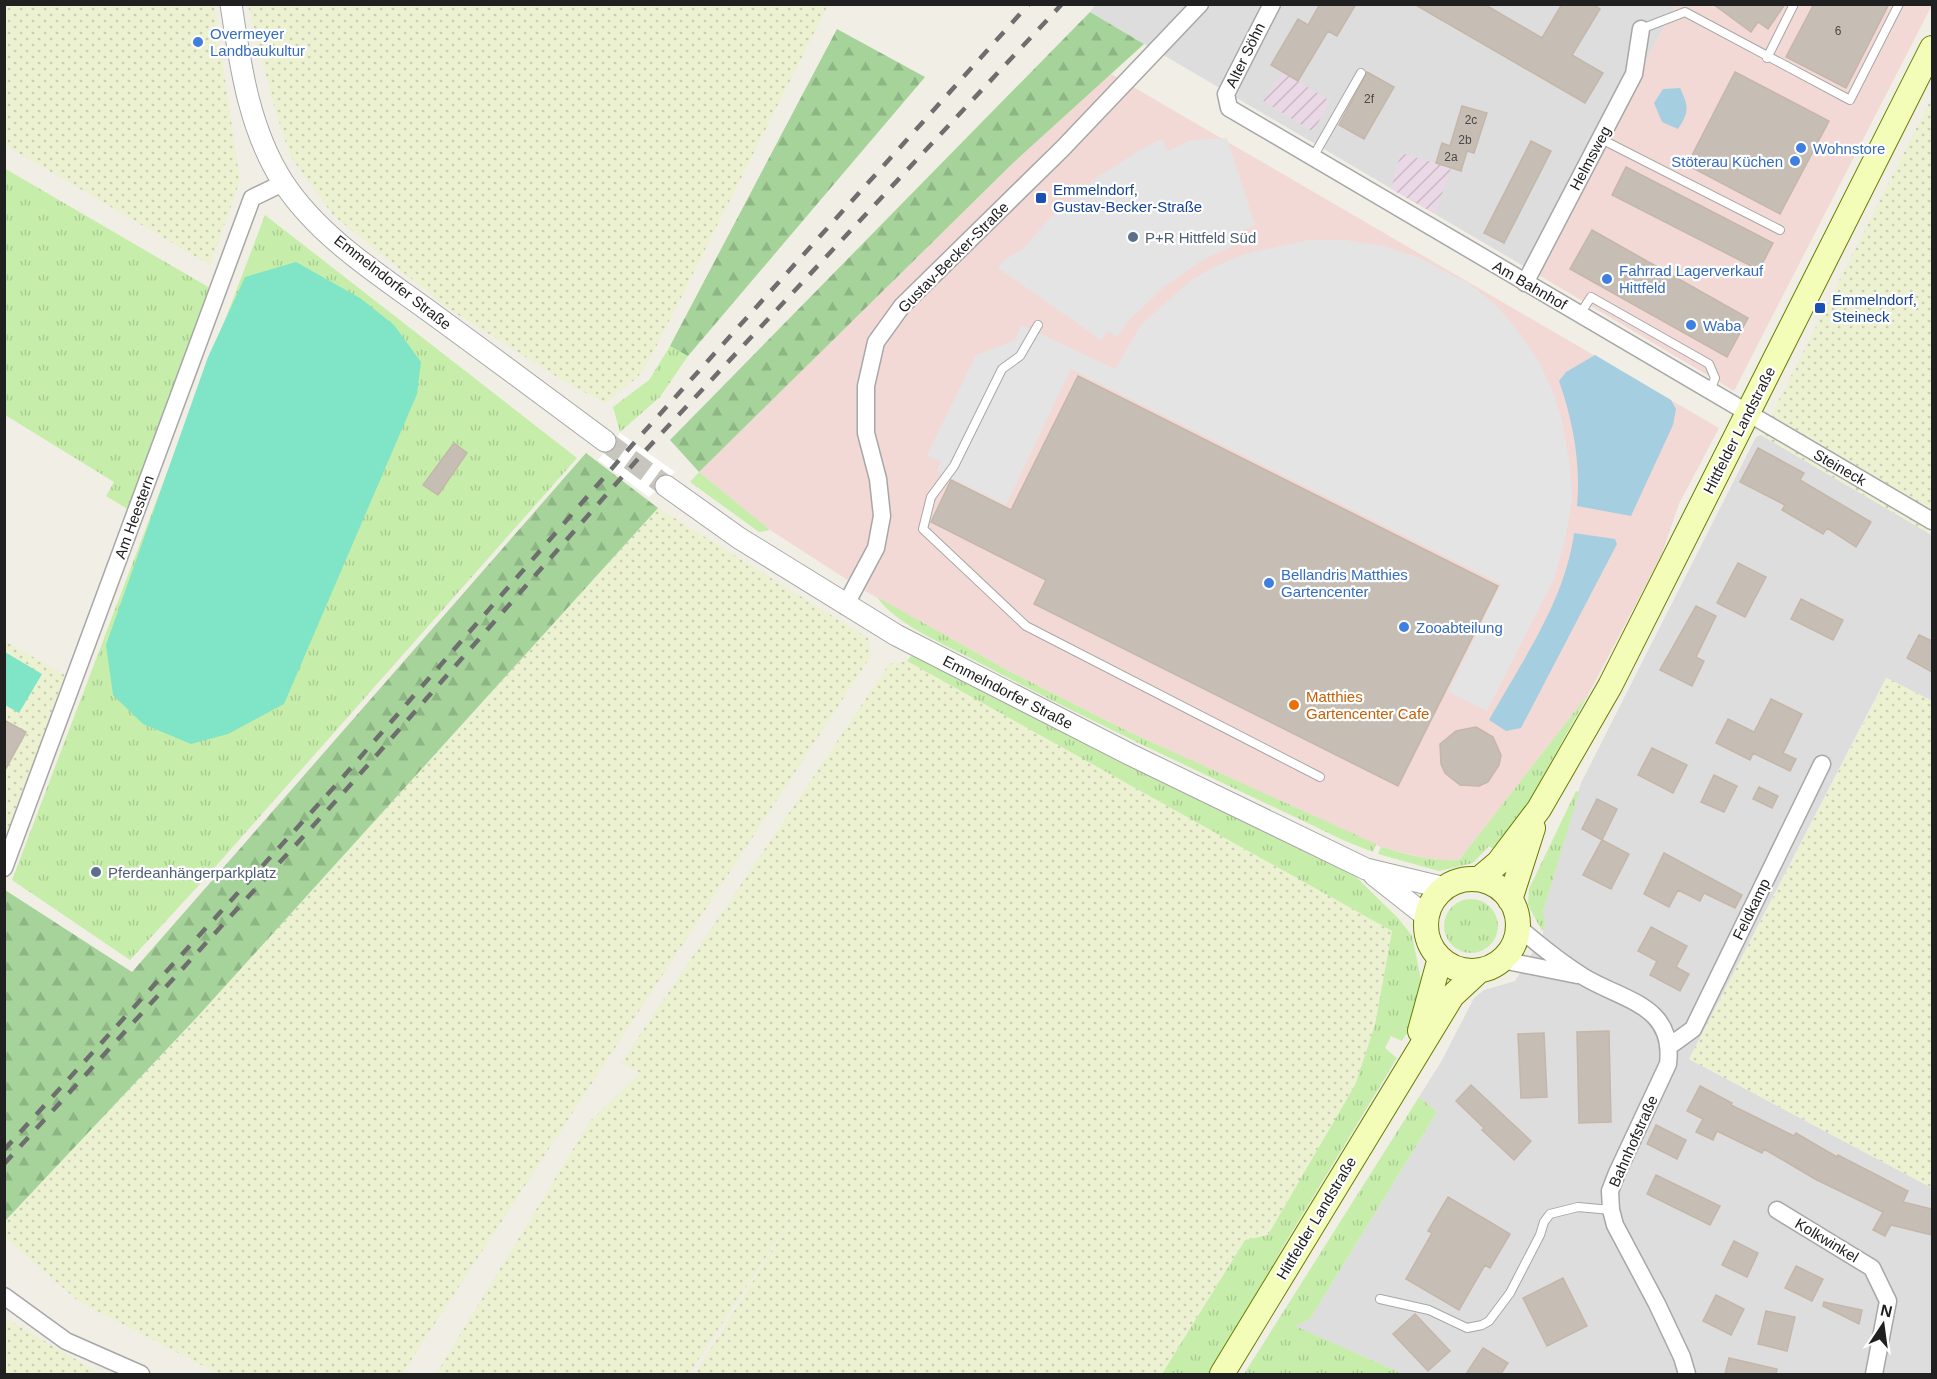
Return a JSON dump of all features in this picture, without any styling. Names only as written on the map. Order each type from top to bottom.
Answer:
[{"type":"main road","name":"Hittfelder Landstraße","points":[[1479,879],[1498,863],[1539,809],[1610,686],[1932,48]]},
{"type":"main road","name":"Hittfelder Landstraße","points":[[1510,900],[1539,809]]},
{"type":"main road","points":[[1480,970],[1465,971],[1440,958],[1431,946],[1426,931],[1426,916],[1430,905],[1445,888],[1455,882],[1479,879],[1502,890],[1510,900],[1518,927],[1510,951],[1502,960]]},
{"type":"main road","name":"Hittfelder Landstraße","points":[[1410,1062],[1440,958]]},
{"type":"main road","name":"Hittfelder Landstraße","points":[[1222,1374],[1452,996],[1480,970],[1502,960]]},
{"type":"street","name":"Emmelndorfer Straße","points":[[231,4],[240,68],[250,104],[265,148],[283,183],[318,223],[363,262],[604,441]]},
{"type":"street","name":"Gustav-Becker-Straße","points":[[845,606],[876,548],[882,516],[878,479],[866,433],[866,386],[876,342],[902,306],[1064,148],[1200,4]]},
{"type":"street","name":"Alter Söhn","points":[[1229,108],[1226,94],[1272,4]]},
{"type":"street","name":"Helmsweg","points":[[1525,282],[1634,74],[1641,29]]},
{"type":"street","name":"Am Bahnhof","points":[[1229,108],[1748,413]]},
{"type":"street","name":"Am Heestern","points":[[4,868],[252,198],[283,183]]},
{"type":"street","name":"Steineck","points":[[1748,413],[1932,521]]},
{"type":"street","name":"Emmelndorfer Straße","points":[[666,486],[739,538],[845,606],[906,641],[1131,755],[1366,869],[1426,916]]},
{"type":"street","name":"Feldkamp","points":[[1671,1045],[1693,1029],[1822,764]]},
{"type":"street","name":"Emmelndorfer Straße","points":[[1366,869],[1445,888]]},
{"type":"street","points":[[1518,927],[1584,977],[1646,1007],[1663,1026],[1671,1045]]},
{"type":"street","points":[[1502,960],[1584,977]]},
{"type":"street","name":"Bahnhofstraße","points":[[1671,1045],[1668,1064],[1610,1191],[1615,1225],[1657,1304],[1682,1357],[1687,1374]]},
{"type":"street","name":"Kolkwinkel","points":[[1778,1210],[1872,1268],[1888,1301],[1874,1374]]},
{"type":"street","points":[[4,1296],[66,1341],[141,1374]]},
{"type":"lane","points":[[1767,58],[1794,4]]},
{"type":"lane","points":[[1641,29],[1685,12],[1767,58],[1850,100],[1899,4]]},
{"type":"lane","points":[[1313,157],[1361,73]]},
{"type":"lane","points":[[1601,139],[1780,230]]},
{"type":"lane","points":[[1580,314],[1591,297],[1709,364],[1715,378],[1710,391]]},
{"type":"lane","points":[[1038,325],[1020,356],[1002,369],[954,466],[931,497],[923,530],[1026,626],[1320,777]]},
{"type":"lane","points":[[1380,1299],[1429,1310],[1467,1328],[1482,1324],[1489,1321],[1510,1293],[1550,1214],[1578,1207],[1611,1210]]},
{"type":"shaded area","points":[[1096,4],[1676,5],[1532,271],[1090,12]]},
{"type":"shaded area","points":[[1676,5],[1932,5],[1734,391],[1532,271]]},
{"type":"shaded area","points":[[1283,72],[1330,101],[1313,132],[1263,101]]},
{"type":"shaded area","points":[[1111,74],[1719,428],[1679,504],[1661,556],[1589,693],[1459,860],[1443,861],[1381,847],[1125,730],[1009,671],[863,590],[767,528],[699,472],[1012,164]]},
{"type":"shaded area","name":"P+R Hittfeld Süd","points":[[1227,138],[1255,225],[1243,229],[1247,241],[1241,243],[1236,231],[1231,233],[1235,245],[1204,259],[1165,286],[1130,319],[1117,337],[1108,331],[1101,340],[998,268],[1004,260],[1023,249],[1047,221],[1089,183],[1140,150],[1162,139],[1168,151],[1191,140]]},
{"type":"shaded area","points":[[1401,153],[1451,168],[1435,214],[1391,189]]},
{"type":"shaded area","points":[[1309,240],[1346,240],[1383,246],[1418,257],[1469,284],[1495,304],[1519,332],[1539,362],[1554,394],[1562,420],[1570,466],[1572,499],[1565,541],[1553,581],[1487,711],[1448,692],[1501,584],[1071,369],[1006,505],[937,471],[941,462],[927,455],[976,355],[1014,341],[1022,325],[1115,369],[1141,325],[1190,281],[1244,254]]},
{"type":"shaded area","points":[[1761,435],[1932,535],[1932,701],[1886,678],[1689,1059],[1932,1188],[1932,1374],[1403,1374],[1294,1326],[1310,1319],[1437,1112],[1419,1097],[1441,1062],[1474,998],[1484,990],[1515,981],[1543,936],[1543,912],[1581,783],[1756,437]]},
{"type":"green space","points":[[5,4],[214,5],[240,181],[210,265],[5,145]]},
{"type":"green space","points":[[248,4],[828,5],[652,355],[638,377],[605,403],[562,380],[446,307],[333,215],[290,156],[274,106]]},
{"type":"green space","points":[[1090,12],[1144,44],[1012,164],[699,472],[670,440]]},
{"type":"green space","points":[[837,29],[925,77],[688,356],[670,346]]},
{"type":"green space","points":[[1932,97],[1932,535],[1761,435]]},
{"type":"green space","points":[[4,168],[210,288],[129,510],[106,496],[114,482],[5,415]]},
{"type":"green space","points":[[265,215],[577,458],[201,883],[130,960],[12,880]]},
{"type":"green space","points":[[296,262],[360,298],[394,325],[421,362],[417,394],[284,704],[228,734],[191,744],[143,724],[113,695],[106,645],[208,357],[245,277]]},
{"type":"green space","points":[[670,346],[688,356],[660,397],[620,432],[613,407],[649,380]]},
{"type":"green space","points":[[586,453],[658,508],[198,1016],[5,1221],[5,890],[132,972]]},
{"type":"green space","points":[[699,472],[770,530],[759,532],[690,482]]},
{"type":"green space","points":[[658,508],[868,638],[871,656],[402,1374],[219,1374],[78,1301],[5,1237],[4,1221],[198,1016]]},
{"type":"green space","points":[[877,597],[1009,671],[1125,730],[1376,844],[1373,852],[1345,841],[1113,731],[1021,685],[909,625],[896,617]]},
{"type":"green space","points":[[5,641],[65,675],[5,840]]},
{"type":"green space","points":[[5,652],[42,674],[19,713],[5,705]]},
{"type":"green space","points":[[912,655],[1351,872],[1399,919],[1412,936],[1421,979],[1425,984],[1412,1025],[1402,1041],[1391,1036],[1385,1048],[1397,1058],[1284,1245],[1211,1374],[1162,1374],[1245,1240],[1268,1235],[1355,1085],[1375,1025],[1392,931],[907,661]]},
{"type":"green space","points":[[907,661],[1392,931],[1375,1025],[1355,1085],[1268,1235],[1245,1240],[1162,1374],[695,1374],[799,1207],[689,1374],[436,1374],[590,1121],[640,1073],[621,1063],[889,664]]},
{"type":"green space","points":[[1887,678],[1932,701],[1932,1188],[1689,1059]]},
{"type":"green space","points":[[1589,693],[1526,807],[1498,852],[1489,846],[1473,863],[1439,871],[1378,854],[1381,847],[1429,859],[1459,860]]},
{"type":"green space","points":[[1576,791],[1579,792],[1543,912],[1545,926],[1542,931],[1528,905],[1529,889]]},
{"type":"green space","points":[[1466,899],[1476,899],[1486,903],[1494,911],[1498,926],[1494,941],[1486,949],[1476,953],[1466,953],[1456,949],[1448,941],[1444,931],[1444,921],[1448,911],[1456,903]]},
{"type":"green space","points":[[1419,1097],[1437,1112],[1310,1319],[1295,1326],[1403,1374],[1244,1374]]},
{"type":"green space","points":[[5,1318],[101,1374],[5,1374]]},
{"type":"water","points":[[1680,88],[1686,109],[1678,129],[1662,122],[1654,103],[1663,89]]},
{"type":"water","points":[[1595,355],[1671,400],[1676,409],[1673,425],[1631,516],[1577,506],[1578,474],[1575,443],[1559,381],[1566,372]]},
{"type":"water","points":[[1574,533],[1615,539],[1617,544],[1521,728],[1506,731],[1489,720],[1552,606],[1562,583]]},
{"type":"pier","points":[[620,433],[675,472],[649,497],[598,460]]},
{"type":"building","points":[[1320,4],[1356,4],[1337,36],[1328,31],[1298,81],[1271,65],[1298,19],[1308,25]]},
{"type":"building","points":[[1414,4],[1484,4],[1542,38],[1562,4],[1593,4],[1600,9],[1572,55],[1603,73],[1585,103]]},
{"type":"building","points":[[1713,4],[1785,4],[1768,29],[1758,22],[1751,32]]},
{"type":"building","points":[[1814,4],[1889,4],[1846,88],[1786,57]]},
{"type":"building","points":[[1367,72],[1394,87],[1364,139],[1339,125]]},
{"type":"building","points":[[1735,72],[1829,121],[1780,214],[1687,165]]},
{"type":"building","points":[[1462,106],[1487,113],[1474,153],[1467,151],[1461,171],[1436,163],[1442,143],[1450,146]]},
{"type":"building","points":[[1531,141],[1551,151],[1504,243],[1484,233]]},
{"type":"building","points":[[1626,167],[1773,243],[1759,270],[1612,195]]},
{"type":"building","points":[[1592,230],[1748,318],[1727,357],[1570,269]]},
{"type":"building","name":"Bellandris Matthies Gartencenter","points":[[1078,376],[1498,586],[1398,786],[1034,604],[1046,580],[931,522],[951,480],[1011,510]]},
{"type":"building","points":[[454,443],[467,453],[438,495],[423,485]]},
{"type":"building","points":[[1758,448],[1804,473],[1800,480],[1871,522],[1856,547],[1827,528],[1823,534],[1782,510],[1785,505],[1740,482]]},
{"type":"building","points":[[1738,563],[1766,577],[1745,617],[1717,603]]},
{"type":"building","points":[[1801,599],[1843,620],[1833,640],[1791,619]]},
{"type":"building","points":[[1696,606],[1716,616],[1696,657],[1704,661],[1692,686],[1660,670]]},
{"type":"building","points":[[1919,635],[1932,641],[1932,672],[1907,658]]},
{"type":"building","points":[[1771,699],[1802,714],[1783,753],[1796,759],[1790,771],[1753,753],[1750,760],[1716,743],[1728,719],[1754,732]]},
{"type":"building","points":[[4,720],[26,732],[4,772]]},
{"type":"building","points":[[1476,727],[1493,737],[1501,755],[1499,765],[1488,782],[1479,786],[1460,785],[1445,773],[1441,764],[1440,744],[1456,731]]},
{"type":"building","points":[[1652,748],[1687,765],[1673,793],[1638,775]]},
{"type":"building","points":[[1714,775],[1737,786],[1724,812],[1701,802]]},
{"type":"building","points":[[1759,787],[1778,796],[1772,808],[1753,799]]},
{"type":"building","points":[[1597,799],[1617,809],[1602,840],[1582,829]]},
{"type":"building","points":[[1602,840],[1629,854],[1611,889],[1583,875]]},
{"type":"building","points":[[1664,853],[1742,895],[1735,908],[1704,893],[1700,901],[1678,890],[1669,907],[1644,894]]},
{"type":"building","points":[[1651,927],[1687,946],[1676,967],[1689,974],[1680,991],[1650,975],[1657,961],[1638,951]]},
{"type":"building","points":[[1609,1031],[1611,1122],[1579,1123],[1577,1032]]},
{"type":"building","points":[[1544,1033],[1547,1097],[1521,1098],[1518,1034]]},
{"type":"building","points":[[1471,1085],[1531,1141],[1514,1160],[1456,1101]]},
{"type":"building","points":[[1700,1086],[1732,1103],[1731,1105],[1794,1136],[1796,1133],[1837,1157],[1838,1155],[1908,1191],[1903,1202],[1932,1209],[1932,1235],[1891,1225],[1885,1236],[1873,1230],[1883,1212],[1815,1179],[1764,1149],[1762,1153],[1717,1131],[1713,1140],[1696,1132],[1703,1119],[1687,1111]]},
{"type":"building","points":[[1656,1125],[1686,1140],[1677,1159],[1647,1144]]},
{"type":"building","points":[[1656,1175],[1720,1206],[1710,1225],[1647,1194]]},
{"type":"building","points":[[1448,1197],[1510,1234],[1490,1268],[1485,1265],[1459,1310],[1406,1279],[1432,1233],[1428,1231]]},
{"type":"building","points":[[1734,1241],[1758,1253],[1747,1277],[1722,1265]]},
{"type":"building","points":[[1796,1266],[1823,1279],[1812,1301],[1785,1288]]},
{"type":"building","points":[[1563,1278],[1587,1326],[1547,1346],[1523,1298]]},
{"type":"building","points":[[1716,1295],[1744,1309],[1731,1335],[1703,1321]]},
{"type":"building","points":[[1824,1302],[1862,1310],[1859,1324],[1823,1306]]},
{"type":"building","points":[[1766,1311],[1795,1317],[1787,1351],[1758,1344]]},
{"type":"building","points":[[1415,1314],[1450,1351],[1428,1371],[1393,1334]]},
{"type":"building","points":[[1483,1348],[1508,1363],[1501,1374],[1466,1374]]},
{"type":"building","points":[[1729,1358],[1777,1369],[1776,1374],[1725,1374]]},
{"type":"tunnel","points":[[605,441],[666,486]]},
{"type":"railway","points":[[4,1150],[336,785],[634,443],[1029,4]]},
{"type":"railway","points":[[4,1164],[344,792],[645,451],[1062,4]]},
{"type":"place","name":"Overmeyer Landbaukultur","points":[[198,42]]},
{"type":"place","name":"Wohnstore","points":[[1801,148]]},
{"type":"place","name":"Stöterau Küchen","points":[[1795,161]]},
{"type":"place","name":"Emmelndorf, Gustav-Becker-Straße","points":[[1041,198]]},
{"type":"place","name":"P+R Hittfeld Süd","points":[[1133,237]]},
{"type":"place","name":"Fahrrad Lagerverkauf Hittfeld","points":[[1607,279]]},
{"type":"place","name":"Emmelndorf, Steineck","points":[[1820,308]]},
{"type":"place","name":"Waba","points":[[1691,325]]},
{"type":"place","name":"Bellandris Matthies Gartencenter","points":[[1269,583]]},
{"type":"place","name":"Zooabteilung","points":[[1404,627]]},
{"type":"place","name":"Matthies Gartencenter Cafe","points":[[1294,705]]},
{"type":"place","name":"Pferdeanhängerparkplatz","points":[[96,872]]}]
